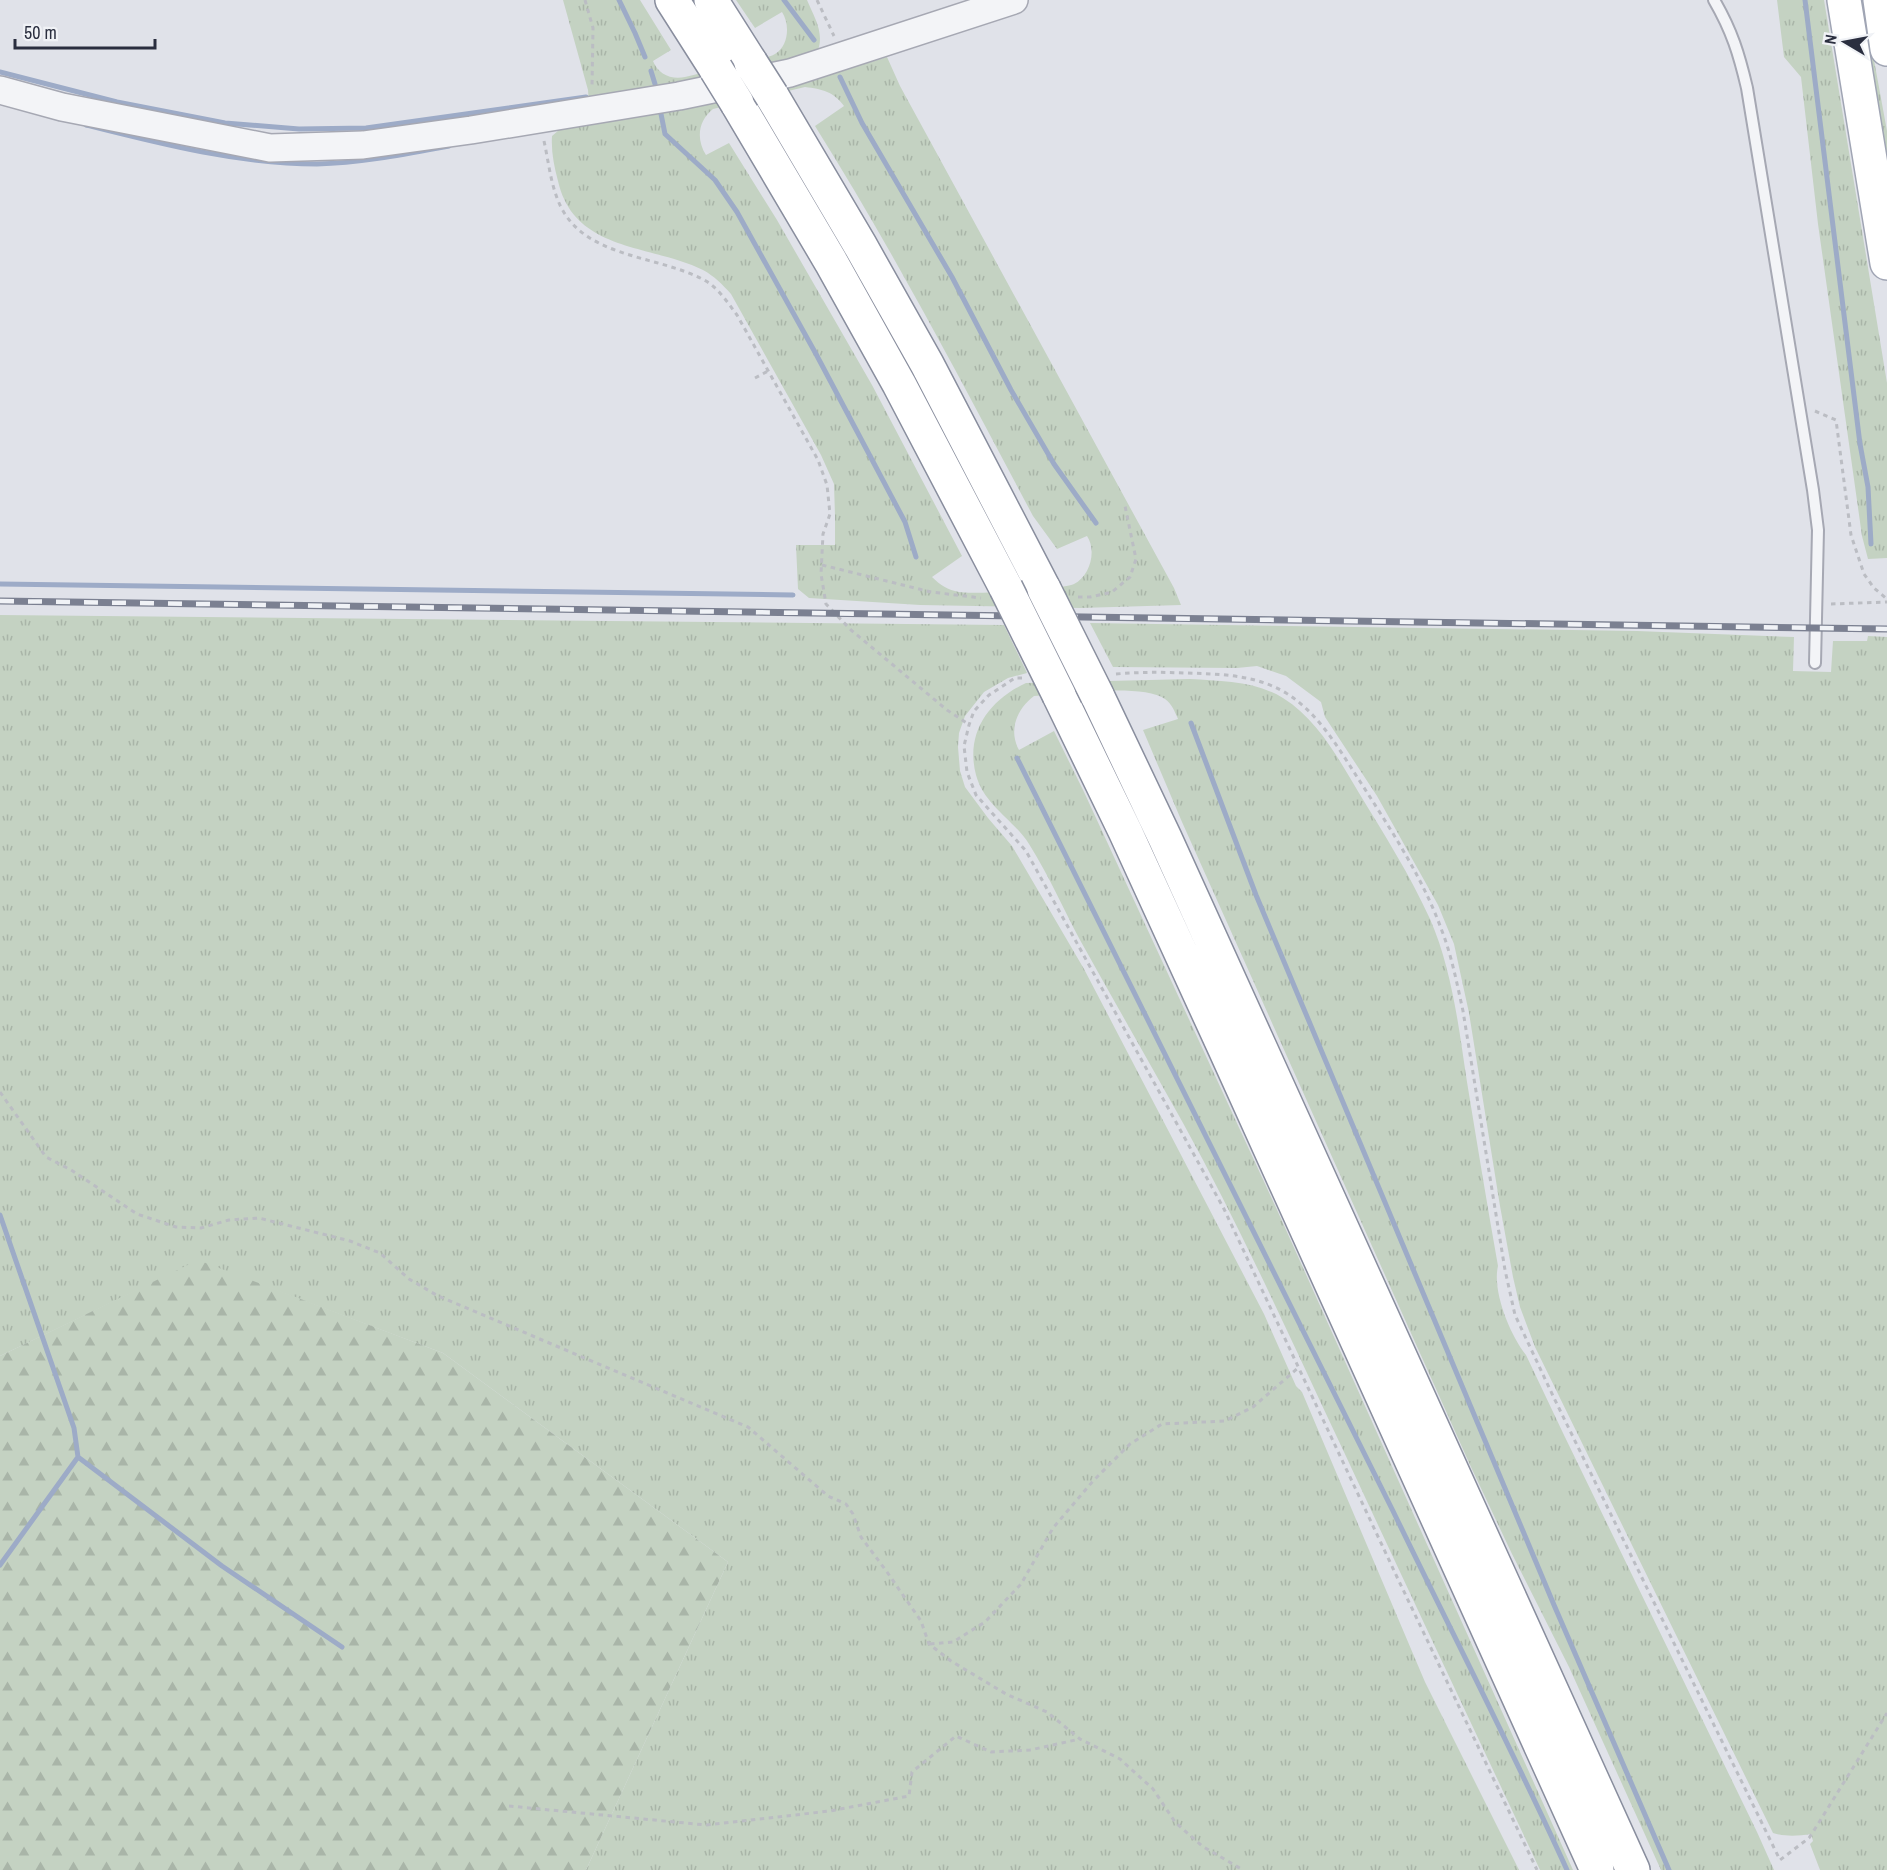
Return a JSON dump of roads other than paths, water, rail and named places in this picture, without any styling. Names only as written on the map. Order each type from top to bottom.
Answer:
[{"type":"main road","points":[[672,0],[737,103],[831,262],[899,384],[1006,588],[1059,695],[1125,831],[1597,1870]]},
{"type":"main road","points":[[711,0],[772,96],[860,245],[927,364],[1044,589],[1170,849],[1633,1870]]},
{"type":"main road","points":[[1844,0],[1887,262]]},
{"type":"main road","points":[[1880,0],[1887,49]]},
{"type":"street","points":[[0,90],[62,107],[270,148],[363,145],[679,96],[790,73],[1014,0]]},
{"type":"lane","points":[[1714,0],[1727,22],[1737,47],[1747,88],[1814,490],[1818,530],[1815,663]]},
{"type":"waterway","points":[[619,0],[645,57]]},
{"type":"waterway","points":[[784,0],[814,40]]},
{"type":"waterway","points":[[1805,0],[1860,444],[1868,487],[1871,544]]},
{"type":"waterway","points":[[651,71],[655,84]]},
{"type":"waterway","points":[[0,72],[117,102],[225,123],[299,129],[366,128],[586,97]]},
{"type":"waterway","points":[[840,77],[862,123],[952,277],[1011,390],[1054,464],[1096,523]]},
{"type":"waterway","points":[[661,114],[665,134],[715,180],[737,212],[905,522],[916,557]]},
{"type":"waterway","points":[[86,125],[200,152],[288,163],[350,162],[449,146]]},
{"type":"waterway","points":[[0,584],[793,595]]},
{"type":"waterway","points":[[1191,723],[1256,895],[1554,1605],[1669,1870]]},
{"type":"waterway","points":[[1017,758],[1393,1511],[1567,1870]]},
{"type":"waterway","points":[[0,1215],[74,1428],[78,1457],[0,1565]]},
{"type":"waterway","points":[[78,1457],[222,1566],[342,1647]]},
{"type":"railway","points":[[0,601],[1887,629]]}]
